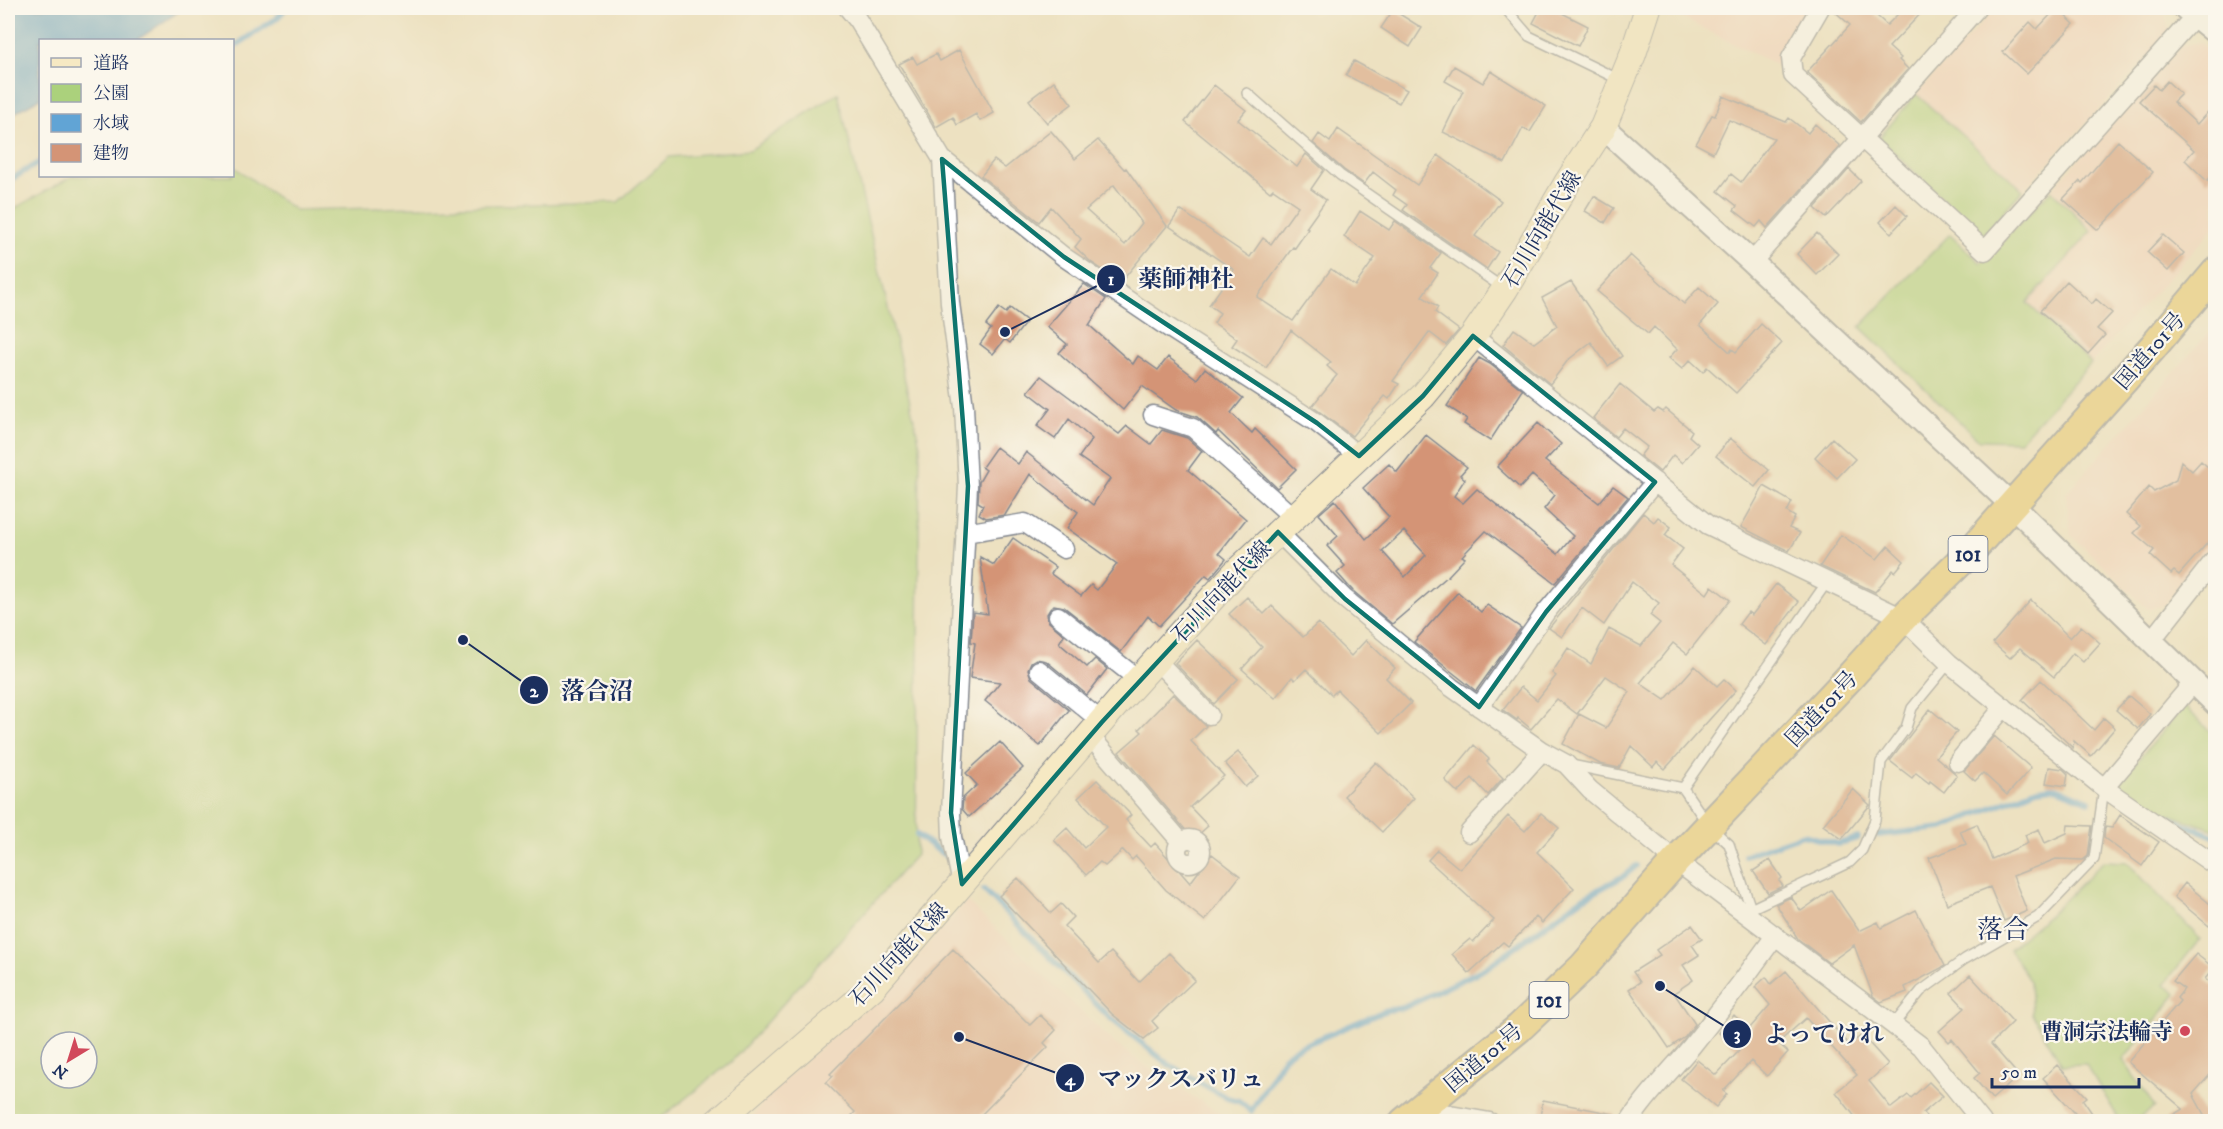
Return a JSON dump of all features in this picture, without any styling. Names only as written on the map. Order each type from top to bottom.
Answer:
[{"type":"highway","name":"国道101号","points":[[1415,1114],[1519,1028],[1583,967],[1676,861],[1903,618],[1971,551],[2153,347],[2216,272]]},
{"type":"main road","name":"石川向能代線","points":[[717,1122],[872,988],[1156,660],[1235,573],[1423,396],[1473,336],[1505,289],[1602,127],[1633,54],[1648,8]]},
{"type":"street","points":[[848,8],[857,19],[942,159],[1065,257],[1163,324],[1317,423],[1359,456]]},
{"type":"street","points":[[1820,8],[1791,58],[1793,75],[1985,251],[2194,10],[2216,33]]},
{"type":"street","points":[[1752,262],[1977,8]]},
{"type":"street","points":[[1602,127],[1752,262],[2011,504],[2216,704]]},
{"type":"street","points":[[942,159],[950,303],[964,407],[968,486],[951,813],[952,837],[962,884]]},
{"type":"street","points":[[1473,336],[1708,525],[1903,618],[1949,663],[2104,788],[2216,866]]},
{"type":"street","points":[[1153,415],[1193,428],[1286,525],[1345,599],[1443,681],[1542,752],[1566,764],[1590,790],[1676,861],[1748,911],[1775,936],[1921,1046],[1982,1122]]},
{"type":"street","points":[[1479,707],[1546,612],[1655,482]]},
{"type":"street","points":[[965,533],[1025,523],[1064,549]]},
{"type":"street","points":[[2150,642],[2216,558]]},
{"type":"street","points":[[1058,616],[1139,680]]},
{"type":"street","points":[[1156,660],[1209,715]]},
{"type":"street","points":[[1039,670],[1096,729],[1181,842]]},
{"type":"street","points":[[2104,788],[2193,683]]},
{"type":"street","points":[[1958,762],[2004,707]]},
{"type":"street","points":[[1469,833],[1542,752]]},
{"type":"street","points":[[1629,1122],[1649,1093],[1689,1048],[1775,936]]},
{"type":"street","points":[[1415,1114],[1450,1115],[1490,1122]]},
{"type":"lane","points":[[1505,8],[1529,36],[1622,81]]},
{"type":"lane","points":[[1247,93],[1340,175],[1505,289]]},
{"type":"lane","points":[[1683,788],[1827,582]]},
{"type":"lane","points":[[1566,764],[1683,788],[1709,826],[1729,844],[1748,911],[1850,862],[1862,850],[1875,820],[1881,762],[1906,728],[1912,708],[1949,663]]},
{"type":"lane","points":[[1893,1025],[1921,991],[1965,958],[2038,917],[2094,859],[2104,788]]},
{"type":"highlighted area","points":[[942,159],[1064,257],[1317,423],[1359,456],[1423,396],[1473,336],[1655,482],[1546,612],[1479,707],[1345,599],[1278,532],[1102,722],[962,884],[951,813],[968,486]]},
{"type":"shaded area","points":[[1673,8],[1811,8],[1778,66],[1672,13]]},
{"type":"shaded area","points":[[1995,8],[2156,8],[2166,16],[2169,35],[2023,190],[1916,94]]},
{"type":"shaded area","points":[[2200,43],[2215,56],[2215,227],[2091,363],[2026,303],[2091,231],[2051,190],[2182,45]]},
{"type":"shaded area","points":[[2215,326],[2215,542],[2165,605],[2148,609],[2071,535],[2066,494]]},
{"type":"shaded area","points":[[967,901],[1115,1044],[1168,1082],[1233,1121],[749,1122],[771,1092],[850,1021],[882,996]]},
{"type":"green space","points":[[838,93],[920,445],[916,855],[731,1062],[657,1121],[8,1121],[8,212],[71,177],[234,177],[234,167],[295,210],[618,202],[669,157],[750,150]]},
{"type":"green space","points":[[1916,94],[2023,190],[1982,236],[1879,138]]},
{"type":"green space","points":[[2051,190],[2092,231],[2027,303],[2091,363],[2020,441],[1979,440],[1860,327],[1950,234],[1981,263]]},
{"type":"green space","points":[[2184,706],[2215,736],[2215,830],[2151,806],[2117,784]]},
{"type":"green space","points":[[2104,861],[2127,862],[2200,939],[2164,984],[2177,994],[2123,1060],[2155,1107],[2135,1121],[2120,1121],[2086,1064],[2062,1065],[2032,1014],[2030,982],[2009,949],[2049,915]]},
{"type":"water","points":[[8,8],[184,8],[138,39],[39,39],[39,99],[8,117]]},
{"type":"building","points":[[1541,8],[1552,8],[1588,26],[1578,46],[1533,23]]},
{"type":"building","points":[[1831,8],[1868,8],[1887,25],[1904,8],[1926,8],[1889,47],[1901,58],[1899,60],[1908,69],[1861,122],[1807,72],[1850,25]]},
{"type":"building","points":[[2057,8],[2074,24],[2027,74],[2003,52],[2030,22],[2037,29]]},
{"type":"building","points":[[1393,10],[1422,28],[1410,47],[1381,28]]},
{"type":"building","points":[[959,50],[994,113],[980,121],[976,114],[957,125],[953,117],[936,127],[899,64],[913,57],[917,64],[936,54],[940,61]]},
{"type":"building","points":[[1354,61],[1407,90],[1399,103],[1346,75]]},
{"type":"building","points":[[1454,66],[1483,83],[1491,71],[1546,106],[1530,132],[1523,128],[1505,163],[1443,132],[1463,91],[1445,81]]},
{"type":"building","points":[[1054,81],[1072,104],[1047,123],[1029,100]]},
{"type":"building","points":[[2167,81],[2181,94],[2173,102],[2197,124],[2216,103],[2216,171],[2207,181],[2185,160],[2194,150],[2139,101],[2154,85],[2159,90]]},
{"type":"building","points":[[1214,85],[1246,110],[1238,120],[1297,167],[1306,154],[1324,170],[1311,189],[1326,200],[1295,248],[1293,247],[1257,297],[1293,321],[1331,269],[1355,286],[1375,258],[1344,237],[1360,211],[1389,230],[1395,221],[1441,253],[1430,268],[1438,273],[1422,296],[1438,307],[1435,312],[1459,330],[1446,345],[1429,332],[1393,381],[1399,384],[1389,399],[1385,396],[1352,436],[1312,406],[1337,375],[1327,366],[1331,362],[1291,330],[1266,368],[1232,346],[1237,339],[1214,323],[1220,313],[1209,305],[1234,270],[1169,226],[1180,210],[1250,257],[1263,238],[1271,244],[1298,206],[1273,189],[1270,192],[1185,122]]},
{"type":"building","points":[[1723,96],[1786,122],[1789,118],[1808,133],[1815,124],[1840,146],[1767,228],[1761,221],[1756,227],[1734,210],[1737,206],[1718,191],[1731,174],[1741,182],[1774,138],[1729,120],[1713,153],[1696,144],[1712,115],[1715,116]]},
{"type":"building","points":[[1338,129],[1417,185],[1438,155],[1501,201],[1475,236],[1498,252],[1487,269],[1403,210],[1407,205],[1393,195],[1396,190],[1373,172],[1364,184],[1313,143],[1319,134],[1330,142]]},
{"type":"building","points":[[1051,131],[1075,159],[1098,140],[1124,169],[1126,168],[1167,226],[1121,282],[1092,263],[1075,247],[1081,239],[1051,207],[1039,222],[981,176],[994,160],[1005,168]],"holes":[[[1114,185],[1142,223],[1125,245],[1086,210]]]},
{"type":"building","points":[[2118,141],[2153,172],[2098,230],[2063,199],[2080,181],[2082,183]]},
{"type":"building","points":[[1849,169],[1861,181],[1826,218],[1815,208]]},
{"type":"building","points":[[1594,196],[1614,208],[1605,223],[1585,211]]},
{"type":"building","points":[[1896,205],[1907,216],[1891,233],[1880,222]]},
{"type":"building","points":[[1817,233],[1838,254],[1817,275],[1797,254]]},
{"type":"building","points":[[2163,235],[2184,253],[2168,271],[2147,252]]},
{"type":"building","points":[[1630,255],[1684,304],[1699,287],[1718,304],[1700,325],[1730,352],[1732,349],[1736,352],[1761,324],[1782,343],[1736,393],[1707,367],[1703,372],[1690,360],[1682,369],[1669,358],[1677,349],[1654,327],[1648,334],[1597,291]]},
{"type":"building","points":[[2067,281],[2092,304],[2096,299],[2112,313],[2097,329],[2105,335],[2088,354],[2040,311]]},
{"type":"building","points":[[1571,282],[1622,356],[1608,366],[1591,342],[1568,360],[1550,384],[1503,345],[1514,329],[1534,343],[1557,326],[1542,298]]},
{"type":"building","points":[[1084,284],[1106,299],[1089,325],[1133,364],[1138,356],[1158,370],[1168,357],[1197,379],[1205,368],[1243,398],[1231,413],[1252,433],[1255,429],[1296,469],[1277,488],[1218,431],[1216,434],[1197,417],[1176,410],[1142,386],[1123,410],[1059,353],[1067,344],[1047,327]]},
{"type":"building","points":[[999,308],[1006,313],[1010,308],[1027,321],[1010,343],[1005,339],[993,354],[980,344],[991,329],[986,325]]},
{"type":"building","points":[[1479,358],[1523,390],[1490,441],[1464,424],[1467,419],[1447,406]]},
{"type":"building","points":[[1041,376],[1119,434],[1127,426],[1151,444],[1162,430],[1187,438],[1202,451],[1188,470],[1246,519],[1219,553],[1226,559],[1210,578],[1206,575],[1159,626],[1148,616],[1121,652],[1064,607],[1054,605],[1050,609],[1047,614],[1048,621],[1064,635],[1059,643],[1087,667],[1095,659],[1107,669],[1087,695],[1046,661],[1036,659],[1031,662],[1028,669],[1031,678],[1069,710],[1040,746],[985,701],[1000,682],[970,678],[975,643],[971,642],[973,612],[988,614],[980,557],[994,565],[1013,538],[1055,567],[1051,574],[1081,596],[1091,585],[1097,590],[1117,564],[1067,528],[1078,512],[1030,474],[1005,515],[986,518],[979,514],[983,505],[978,502],[979,482],[986,470],[982,467],[996,447],[1018,464],[1026,452],[1093,505],[1110,479],[1079,457],[1092,439],[1069,419],[1055,439],[1037,426],[1050,409],[1028,392]]},
{"type":"building","points":[[1620,384],[1654,412],[1658,409],[1663,412],[1666,409],[1692,431],[1689,436],[1698,444],[1682,463],[1673,455],[1660,472],[1640,456],[1647,447],[1623,428],[1616,437],[1593,418]]},
{"type":"building","points":[[1538,423],[1561,444],[1545,461],[1599,503],[1613,486],[1628,497],[1555,583],[1486,531],[1462,556],[1465,558],[1448,576],[1392,624],[1353,591],[1337,573],[1345,566],[1327,546],[1338,536],[1319,514],[1335,500],[1366,539],[1389,517],[1363,488],[1389,464],[1397,472],[1426,435],[1467,467],[1460,475],[1465,479],[1454,496],[1463,503],[1477,489],[1558,554],[1573,536],[1544,509],[1555,495],[1532,475],[1520,488],[1497,467]],"holes":[[[1404,531],[1426,555],[1405,577],[1382,551]]]},
{"type":"building","points":[[1730,438],[1769,470],[1755,487],[1716,456]]},
{"type":"building","points":[[1832,438],[1855,459],[1837,478],[1815,457]]},
{"type":"building","points":[[2181,461],[2192,471],[2201,461],[2216,474],[2216,540],[2210,540],[2179,575],[2174,571],[2171,574],[2150,555],[2154,550],[2134,533],[2141,526],[2126,514],[2149,487],[2154,492],[2176,480]]},
{"type":"building","points":[[1764,486],[1792,502],[1787,512],[1795,517],[1789,528],[1800,533],[1789,551],[1741,527]]},
{"type":"building","points":[[1643,513],[1654,522],[1658,517],[1671,527],[1665,535],[1683,549],[1671,565],[1707,594],[1712,586],[1730,600],[1687,654],[1673,643],[1640,683],[1665,700],[1695,666],[1717,686],[1724,679],[1736,690],[1665,769],[1657,762],[1653,767],[1631,746],[1619,768],[1600,764],[1563,744],[1579,714],[1606,728],[1630,692],[1606,676],[1577,714],[1557,699],[1531,729],[1518,718],[1517,720],[1503,710],[1521,687],[1537,700],[1556,676],[1552,673],[1568,648],[1591,664],[1609,629],[1641,646],[1660,623],[1650,615],[1659,603],[1632,582],[1604,625],[1582,608],[1562,637],[1549,628]]},
{"type":"building","points":[[1841,535],[1877,559],[1888,546],[1904,561],[1895,572],[1893,570],[1875,592],[1820,566]]},
{"type":"building","points":[[1776,584],[1799,602],[1766,645],[1739,624],[1748,612],[1752,615]]},
{"type":"building","points":[[1458,592],[1481,612],[1487,605],[1521,628],[1476,691],[1414,642]]},
{"type":"building","points":[[1247,597],[1264,614],[1272,606],[1303,637],[1318,623],[1351,656],[1366,640],[1395,668],[1386,678],[1411,703],[1381,733],[1337,690],[1332,695],[1306,669],[1295,680],[1292,677],[1275,698],[1242,669],[1262,647],[1229,614]]},
{"type":"building","points":[[2031,600],[2070,638],[2081,626],[2100,643],[2083,662],[2073,653],[2054,677],[2020,648],[2010,658],[1993,643]]},
{"type":"building","points":[[1197,640],[1238,679],[1214,704],[1175,663]]},
{"type":"building","points":[[2041,680],[2094,730],[2104,718],[2115,728],[2091,756],[2074,741],[2073,748],[2022,700]]},
{"type":"building","points":[[1173,694],[1206,726],[1191,741],[1224,776],[1190,807],[1208,826],[1197,836],[1189,834],[1119,752],[1142,732],[1139,729]]},
{"type":"building","points":[[2129,696],[2150,714],[2138,729],[2116,710]]},
{"type":"building","points":[[1930,709],[1957,732],[1936,757],[1957,775],[1944,792],[1916,773],[1912,778],[1890,761]]},
{"type":"building","points":[[1994,736],[2031,768],[2007,795],[1983,773],[1975,781],[1964,771]]},
{"type":"building","points":[[1000,742],[1023,768],[969,817],[962,809],[963,798],[977,785],[966,773]]},
{"type":"building","points":[[1474,745],[1489,759],[1487,762],[1503,778],[1488,795],[1472,778],[1458,793],[1445,780]]},
{"type":"building","points":[[1238,752],[1258,776],[1245,787],[1225,763]]},
{"type":"building","points":[[1376,762],[1414,798],[1382,832],[1344,796]]},
{"type":"building","points":[[2049,767],[2063,769],[2068,774],[2066,786],[2046,783]]},
{"type":"building","points":[[1097,780],[1131,815],[1126,820],[1151,847],[1155,843],[1190,883],[1212,854],[1240,876],[1205,921],[1166,890],[1136,856],[1132,860],[1123,850],[1105,866],[1100,862],[1086,875],[1054,840],[1067,828],[1084,848],[1106,827],[1078,798]]},
{"type":"building","points":[[1853,789],[1870,805],[1842,839],[1823,825]]},
{"type":"building","points":[[1541,813],[1559,828],[1537,852],[1574,888],[1542,923],[1536,917],[1508,946],[1503,942],[1469,973],[1452,954],[1470,939],[1473,942],[1494,920],[1428,860],[1437,850],[1460,869],[1508,816],[1525,831]]},
{"type":"building","points":[[2120,815],[2159,842],[2142,866],[2104,838],[2105,827],[2112,828]]},
{"type":"building","points":[[1977,824],[1992,859],[2028,843],[2025,835],[2039,829],[2045,843],[2067,833],[2068,825],[2092,826],[2088,856],[2083,860],[2056,859],[2013,876],[2027,911],[2004,921],[1990,887],[1947,904],[1929,858],[1966,844],[1960,831]]},
{"type":"building","points":[[1770,860],[1782,878],[1779,881],[1783,886],[1768,893],[1753,871]]},
{"type":"building","points":[[1018,878],[1051,913],[1061,904],[1073,917],[1064,926],[1099,963],[1111,952],[1139,982],[1169,953],[1195,980],[1152,1021],[1158,1028],[1144,1039],[1112,1014],[999,896]]},
{"type":"building","points":[[2185,883],[2216,909],[2216,918],[2209,926],[2174,897]]},
{"type":"building","points":[[1831,890],[1859,931],[1878,922],[1881,928],[1916,910],[1945,966],[1905,987],[1907,992],[1881,1002],[1873,996],[1854,945],[1829,963],[1798,939],[1776,904],[1791,897],[1801,911]]},
{"type":"building","points":[[1692,925],[1702,939],[1692,945],[1699,955],[1683,965],[1693,980],[1674,993],[1695,1024],[1685,1037],[1669,1048],[1629,989],[1640,982],[1633,972],[1660,955],[1656,950]]},
{"type":"building","points":[[953,949],[1030,1025],[1040,1015],[1056,1030],[1044,1043],[1048,1047],[974,1122],[846,1122],[855,1112],[826,1083],[833,1076],[830,1074]]},
{"type":"building","name":"曹洞宗法輪寺","points":[[2196,954],[2214,968],[2205,979],[2216,988],[2216,1068],[2193,1094],[2208,1122],[2161,1122],[2183,1109],[2128,1062],[2180,1001],[2177,998],[2184,989],[2173,981]]},
{"type":"building","points":[[1786,971],[1849,1045],[1862,1035],[1888,1064],[1869,1081],[1891,1108],[1908,1095],[1911,1098],[1929,1082],[1943,1096],[1923,1113],[1931,1122],[1859,1122],[1836,1092],[1857,1075],[1806,1018],[1778,1043],[1788,1052],[1767,1076],[1751,1061],[1723,1091],[1727,1094],[1716,1107],[1681,1079],[1697,1060],[1716,1075],[1739,1051],[1719,1033],[1734,1015],[1749,1029],[1770,1005],[1755,987],[1766,977],[1771,984]]},
{"type":"building","points":[[1970,975],[2013,1022],[1991,1044],[2019,1076],[1992,1099],[1974,1078],[1980,1073],[1952,1039],[1949,1042],[1939,1031],[1965,1008],[1951,993]]},
{"type":"building","points":[[2057,1065],[2087,1097],[2083,1100],[2098,1122],[2083,1122],[2043,1078]]},
{"type":"building","points":[[1543,1100],[1614,1114],[1613,1122],[1539,1122]]},
{"type":"waterway","points":[[234,47],[277,18],[286,8]]},
{"type":"waterway","points":[[8,181],[39,163]]},
{"type":"waterway","points":[[1878,835],[1942,828],[2037,789],[2053,787],[2089,801]]},
{"type":"waterway","points":[[2153,812],[2216,837]]},
{"type":"waterway","points":[[917,835],[946,856]]},
{"type":"waterway","points":[[1745,855],[1803,835],[1838,844],[1858,838]]},
{"type":"waterway","points":[[984,890],[1109,1017],[1168,1064],[1227,1098],[1239,1101],[1251,1111],[1284,1057],[1295,1049],[1387,1010],[1403,1008],[1486,968],[1583,898],[1624,876],[1636,866]]},
{"type":"place","name":"薬師神社","points":[[1005,332]]},
{"type":"place","name":"落合沼","points":[[463,640]]},
{"type":"place","name":"よってけれ","points":[[1660,986]]},
{"type":"place","name":"曹洞宗法輪寺","points":[[2185,1031]]},
{"type":"place","name":"マックスバリュ","points":[[959,1037]]},
{"type":"district","name":"落合","points":[[2003,929]]}]
